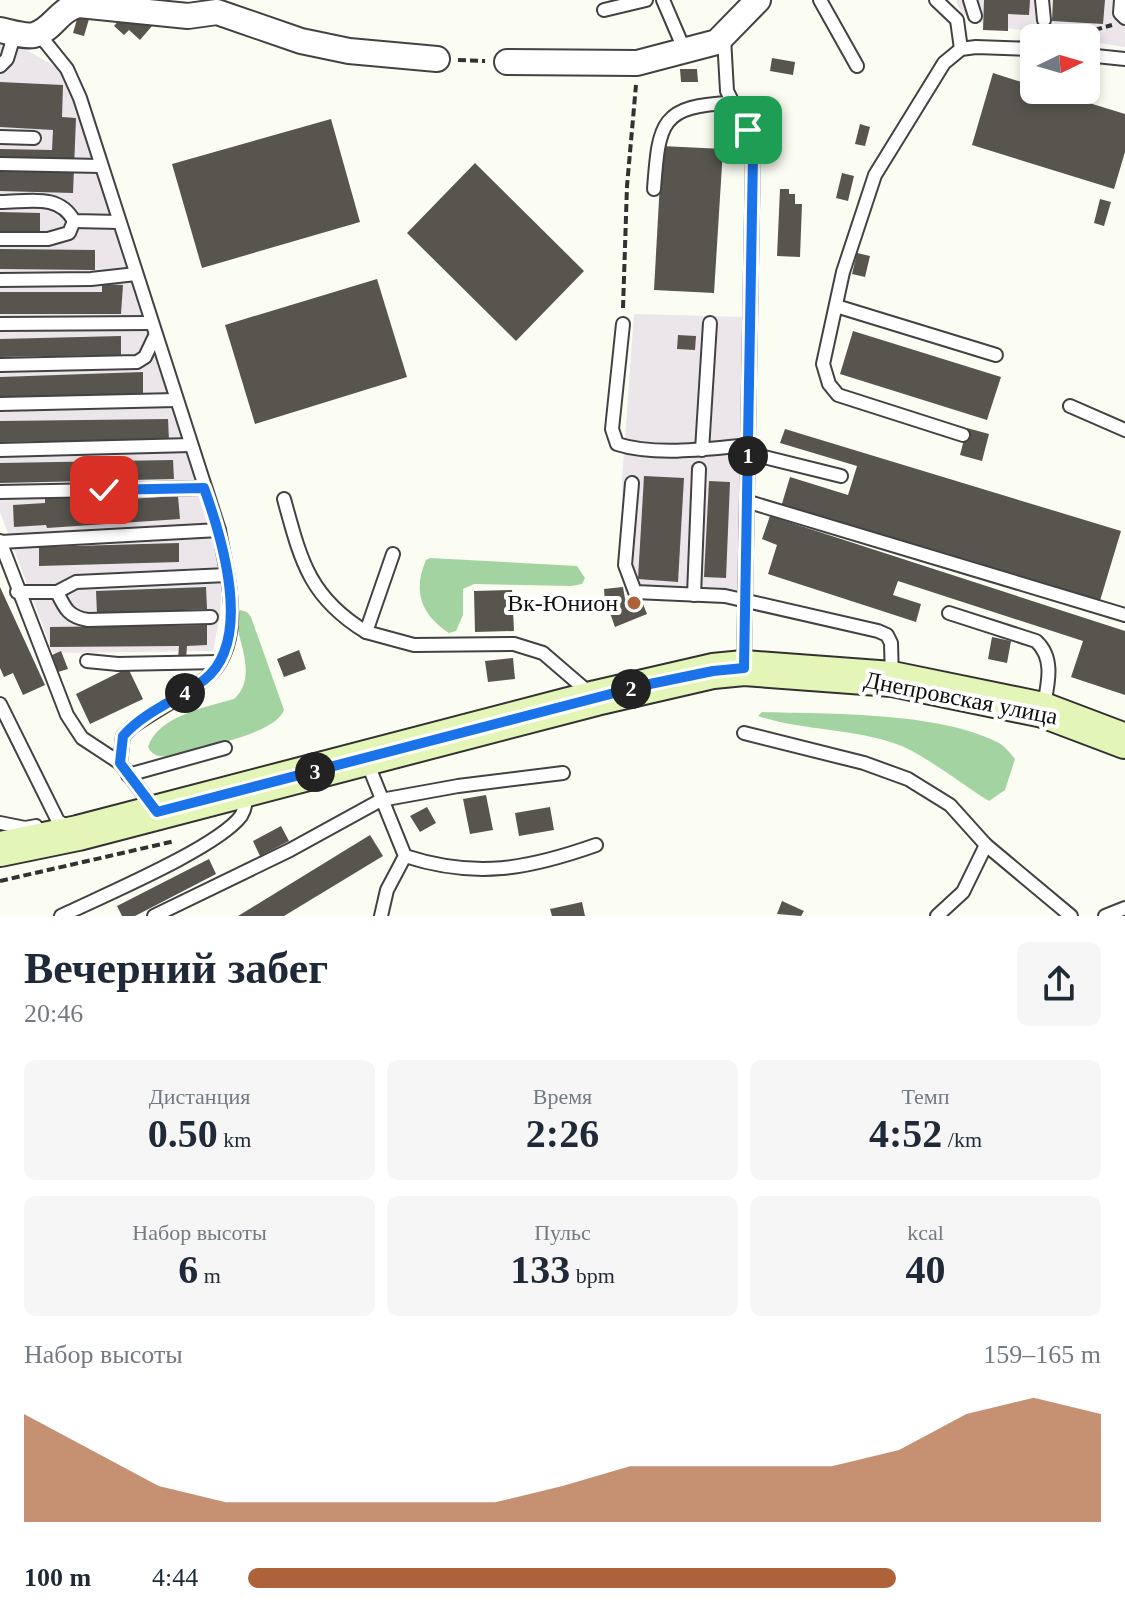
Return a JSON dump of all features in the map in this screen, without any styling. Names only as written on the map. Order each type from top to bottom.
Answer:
[{"type":"main road","name":"Днепровская улица","points":[[0,849],[68,827],[157,812],[677,678],[744,668],[892,679],[1043,710],[1125,741]]},
{"type":"street","points":[[507,62],[637,63],[724,38],[758,0]]},
{"type":"street","points":[[18,32],[79,5],[188,16],[217,6],[276,34],[313,43],[349,51],[437,59]]},
{"type":"lane","points":[[604,10],[646,0]]},
{"type":"lane","points":[[663,0],[684,49]]},
{"type":"lane","points":[[820,0],[857,66]]},
{"type":"lane","points":[[936,0],[957,20],[961,49]]},
{"type":"lane","points":[[970,0],[975,16]]},
{"type":"lane","points":[[1042,0],[1044,20]]},
{"type":"lane","points":[[0,66],[7,59],[18,32],[67,69],[80,98],[219,530],[227,575],[231,619],[227,649],[206,679],[123,736],[120,763]]},
{"type":"lane","points":[[724,38],[723,69],[727,91],[752,141],[753,155],[744,668]]},
{"type":"lane","points":[[963,435],[838,395],[829,384],[823,364],[843,272],[875,175],[944,63],[961,49],[1020,48]]},
{"type":"lane","points":[[1100,56],[1125,59]]},
{"type":"lane","points":[[654,189],[660,134],[669,120],[684,109],[700,104],[733,103]]},
{"type":"lane","points":[[0,137],[34,138]]},
{"type":"lane","points":[[0,164],[101,166]]},
{"type":"lane","points":[[0,202],[57,202],[67,207],[74,221],[69,233],[59,236],[0,239]]},
{"type":"lane","points":[[74,221],[119,222]]},
{"type":"lane","points":[[0,280],[91,279],[136,274]]},
{"type":"lane","points":[[836,306],[996,355]]},
{"type":"lane","points":[[702,450],[710,323]]},
{"type":"lane","points":[[0,324],[153,329]]},
{"type":"lane","points":[[623,324],[612,429],[617,444],[629,448],[748,449],[841,476]]},
{"type":"lane","points":[[0,365],[137,362],[145,357],[153,329]]},
{"type":"lane","points":[[0,404],[176,400]]},
{"type":"lane","points":[[1070,406],[1125,430]]},
{"type":"lane","points":[[0,450],[191,445]]},
{"type":"lane","points":[[694,595],[699,469]]},
{"type":"lane","points":[[632,483],[625,565],[635,592],[747,600],[887,635],[891,643],[892,679]]},
{"type":"lane","points":[[0,492],[204,488]]},
{"type":"lane","points":[[284,499],[299,555],[315,586],[337,614],[366,632],[414,645],[514,644],[543,653],[596,698]]},
{"type":"lane","points":[[749,502],[1125,615]]},
{"type":"lane","points":[[157,812],[120,763],[92,746],[77,732],[17,592],[0,542],[219,530]]},
{"type":"lane","points":[[366,632],[393,554]]},
{"type":"lane","points":[[17,592],[57,592],[76,582],[227,575]]},
{"type":"lane","points":[[57,592],[65,610],[74,618],[211,617]]},
{"type":"lane","points":[[949,613],[1036,641],[1044,648],[1049,679],[1043,710]]},
{"type":"lane","points":[[87,661],[118,664],[219,662]]},
{"type":"lane","points":[[0,704],[68,827],[25,828],[0,823]]},
{"type":"lane","points":[[744,733],[864,763],[908,779],[950,805],[986,845],[1071,916]]},
{"type":"lane","points":[[128,775],[225,748]]},
{"type":"lane","points":[[366,759],[405,856],[440,867],[489,870],[553,860],[596,845]]},
{"type":"lane","points":[[154,916],[290,850],[381,800],[458,786],[563,773]]},
{"type":"lane","points":[[61,916],[204,844],[240,818],[246,807],[247,789]]},
{"type":"lane","points":[[937,916],[963,892],[986,845]]},
{"type":"lane","points":[[381,916],[387,890],[405,856]]},
{"type":"lane","points":[[1105,916],[1125,908]]},
{"type":"path","points":[[1044,20],[1069,30],[1097,32],[1112,25],[1122,10]]},
{"type":"path","points":[[437,59],[507,62]]},
{"type":"path","points":[[623,324],[627,186],[637,63]]},
{"type":"path","points":[[0,881],[72,867],[183,838]]},
{"type":"shaded area","points":[[956,0],[1125,0],[1125,47],[1100,43],[1100,24],[1020,24],[1020,30],[983,24],[961,13]]},
{"type":"shaded area","points":[[0,41],[12,42],[60,69],[97,159],[160,370],[215,536],[222,573],[220,616],[213,651],[53,653],[0,512]]},
{"type":"shaded area","points":[[634,314],[744,317],[745,598],[625,592],[622,480]]},
{"type":"green space","points":[[426,560],[577,566],[585,578],[582,584],[571,586],[474,584],[463,589],[463,615],[456,631],[449,633],[432,618],[422,602],[420,582]]},
{"type":"green space","points":[[240,610],[251,617],[284,710],[278,719],[251,733],[172,755],[155,755],[148,747],[153,736],[172,720],[234,699],[241,691],[246,671],[235,618]]},
{"type":"green space","points":[[762,712],[882,716],[945,725],[997,742],[1015,759],[1005,790],[989,801],[899,745],[864,735],[775,721],[758,716]]},
{"type":"building","points":[[984,0],[1030,0],[1029,15],[1008,14],[1008,31],[983,30]]},
{"type":"building","points":[[1053,0],[1105,0],[1103,24],[1052,21]]},
{"type":"building","points":[[126,12],[142,17],[152,26],[140,40],[129,30],[124,35],[114,26]]},
{"type":"building","points":[[78,16],[89,19],[84,36],[73,33]]},
{"type":"building","points":[[772,58],[795,62],[793,75],[770,71]]},
{"type":"building","points":[[680,69],[697,69],[698,82],[681,82]]},
{"type":"building","points":[[993,73],[1020,82],[1020,104],[1092,104],[1125,114],[1125,152],[1114,189],[972,145]]},
{"type":"building","points":[[0,82],[63,85],[62,117],[76,118],[73,193],[0,191],[0,149],[52,150],[53,130],[0,127]]},
{"type":"building","points":[[331,119],[360,222],[202,268],[172,164]]},
{"type":"building","points":[[860,124],[870,127],[865,146],[855,144]]},
{"type":"building","points":[[662,146],[723,149],[714,293],[654,290]]},
{"type":"building","points":[[475,163],[584,271],[516,341],[407,233]]},
{"type":"building","points":[[842,173],[854,176],[848,201],[836,198]]},
{"type":"building","points":[[780,189],[789,189],[789,194],[795,194],[795,204],[802,204],[800,257],[777,256]]},
{"type":"building","points":[[1100,199],[1111,202],[1104,226],[1094,223]]},
{"type":"building","points":[[0,212],[40,213],[40,233],[0,233]]},
{"type":"building","points":[[0,249],[95,250],[95,270],[0,269]]},
{"type":"building","points":[[857,253],[870,256],[865,277],[852,274]]},
{"type":"building","points":[[377,279],[407,377],[255,424],[225,325]]},
{"type":"building","points":[[102,284],[123,285],[121,314],[0,314],[0,292],[102,292]]},
{"type":"building","points":[[853,331],[1001,377],[987,420],[840,374]]},
{"type":"building","points":[[678,335],[696,336],[695,350],[677,349]]},
{"type":"building","points":[[121,336],[121,355],[0,357],[0,339]]},
{"type":"building","points":[[143,372],[143,394],[0,399],[0,377]]},
{"type":"building","points":[[168,419],[169,440],[0,442],[0,421]]},
{"type":"building","points":[[967,428],[989,434],[982,461],[960,455]]},
{"type":"building","points":[[785,429],[1121,531],[1099,604],[781,507],[790,477],[848,495],[857,466],[780,443]]},
{"type":"building","points":[[173,460],[174,479],[0,483],[0,463]]},
{"type":"building","points":[[644,476],[684,478],[678,582],[638,579]]},
{"type":"building","points":[[709,481],[730,482],[726,578],[704,577]]},
{"type":"building","points":[[80,495],[80,502],[178,496],[180,519],[47,528],[46,525],[14,527],[13,505],[45,503],[45,497]]},
{"type":"building","points":[[770,516],[1125,631],[1125,695],[1071,677],[1083,641],[898,581],[893,595],[921,604],[916,622],[768,574],[777,545],[762,539]]},
{"type":"building","points":[[179,543],[179,562],[39,566],[39,547]]},
{"type":"building","points":[[0,587],[45,685],[23,695],[13,673],[4,677],[0,668]]},
{"type":"building","points":[[206,587],[207,609],[97,614],[96,591]]},
{"type":"building","points":[[623,587],[625,599],[639,594],[647,614],[615,627],[610,613],[606,614],[604,589]]},
{"type":"building","points":[[512,590],[514,631],[475,632],[474,591]]},
{"type":"building","points":[[207,625],[207,645],[187,646],[186,659],[178,659],[179,646],[50,647],[50,627]]},
{"type":"building","points":[[992,637],[1011,641],[1007,663],[988,659]]},
{"type":"building","points":[[299,650],[306,669],[284,677],[277,659]]},
{"type":"building","points":[[61,651],[68,669],[58,672],[52,655]]},
{"type":"building","points":[[513,658],[515,679],[488,682],[485,661]]},
{"type":"building","points":[[128,668],[143,699],[90,724],[76,694]]},
{"type":"building","points":[[486,795],[493,830],[470,834],[463,799]]},
{"type":"building","points":[[427,807],[436,823],[420,832],[410,816]]},
{"type":"building","points":[[550,807],[554,830],[519,836],[515,813]]},
{"type":"building","points":[[281,826],[289,841],[260,856],[253,841]]},
{"type":"building","points":[[370,835],[383,856],[284,916],[238,916]]},
{"type":"building","points":[[209,859],[216,874],[135,916],[122,916],[117,906]]},
{"type":"building","points":[[782,901],[804,911],[801,916],[777,914]]},
{"type":"building","points":[[582,902],[585,916],[552,916],[550,909]]},
{"type":"place","name":"Вк-Юнион","points":[[634,603]]},
{"type":"route","points":[[104,490],[204,488],[219,530],[227,575],[231,619],[227,649],[214,671],[123,736],[120,763],[157,812],[645,685],[744,668],[753,155],[748,130]]}]
